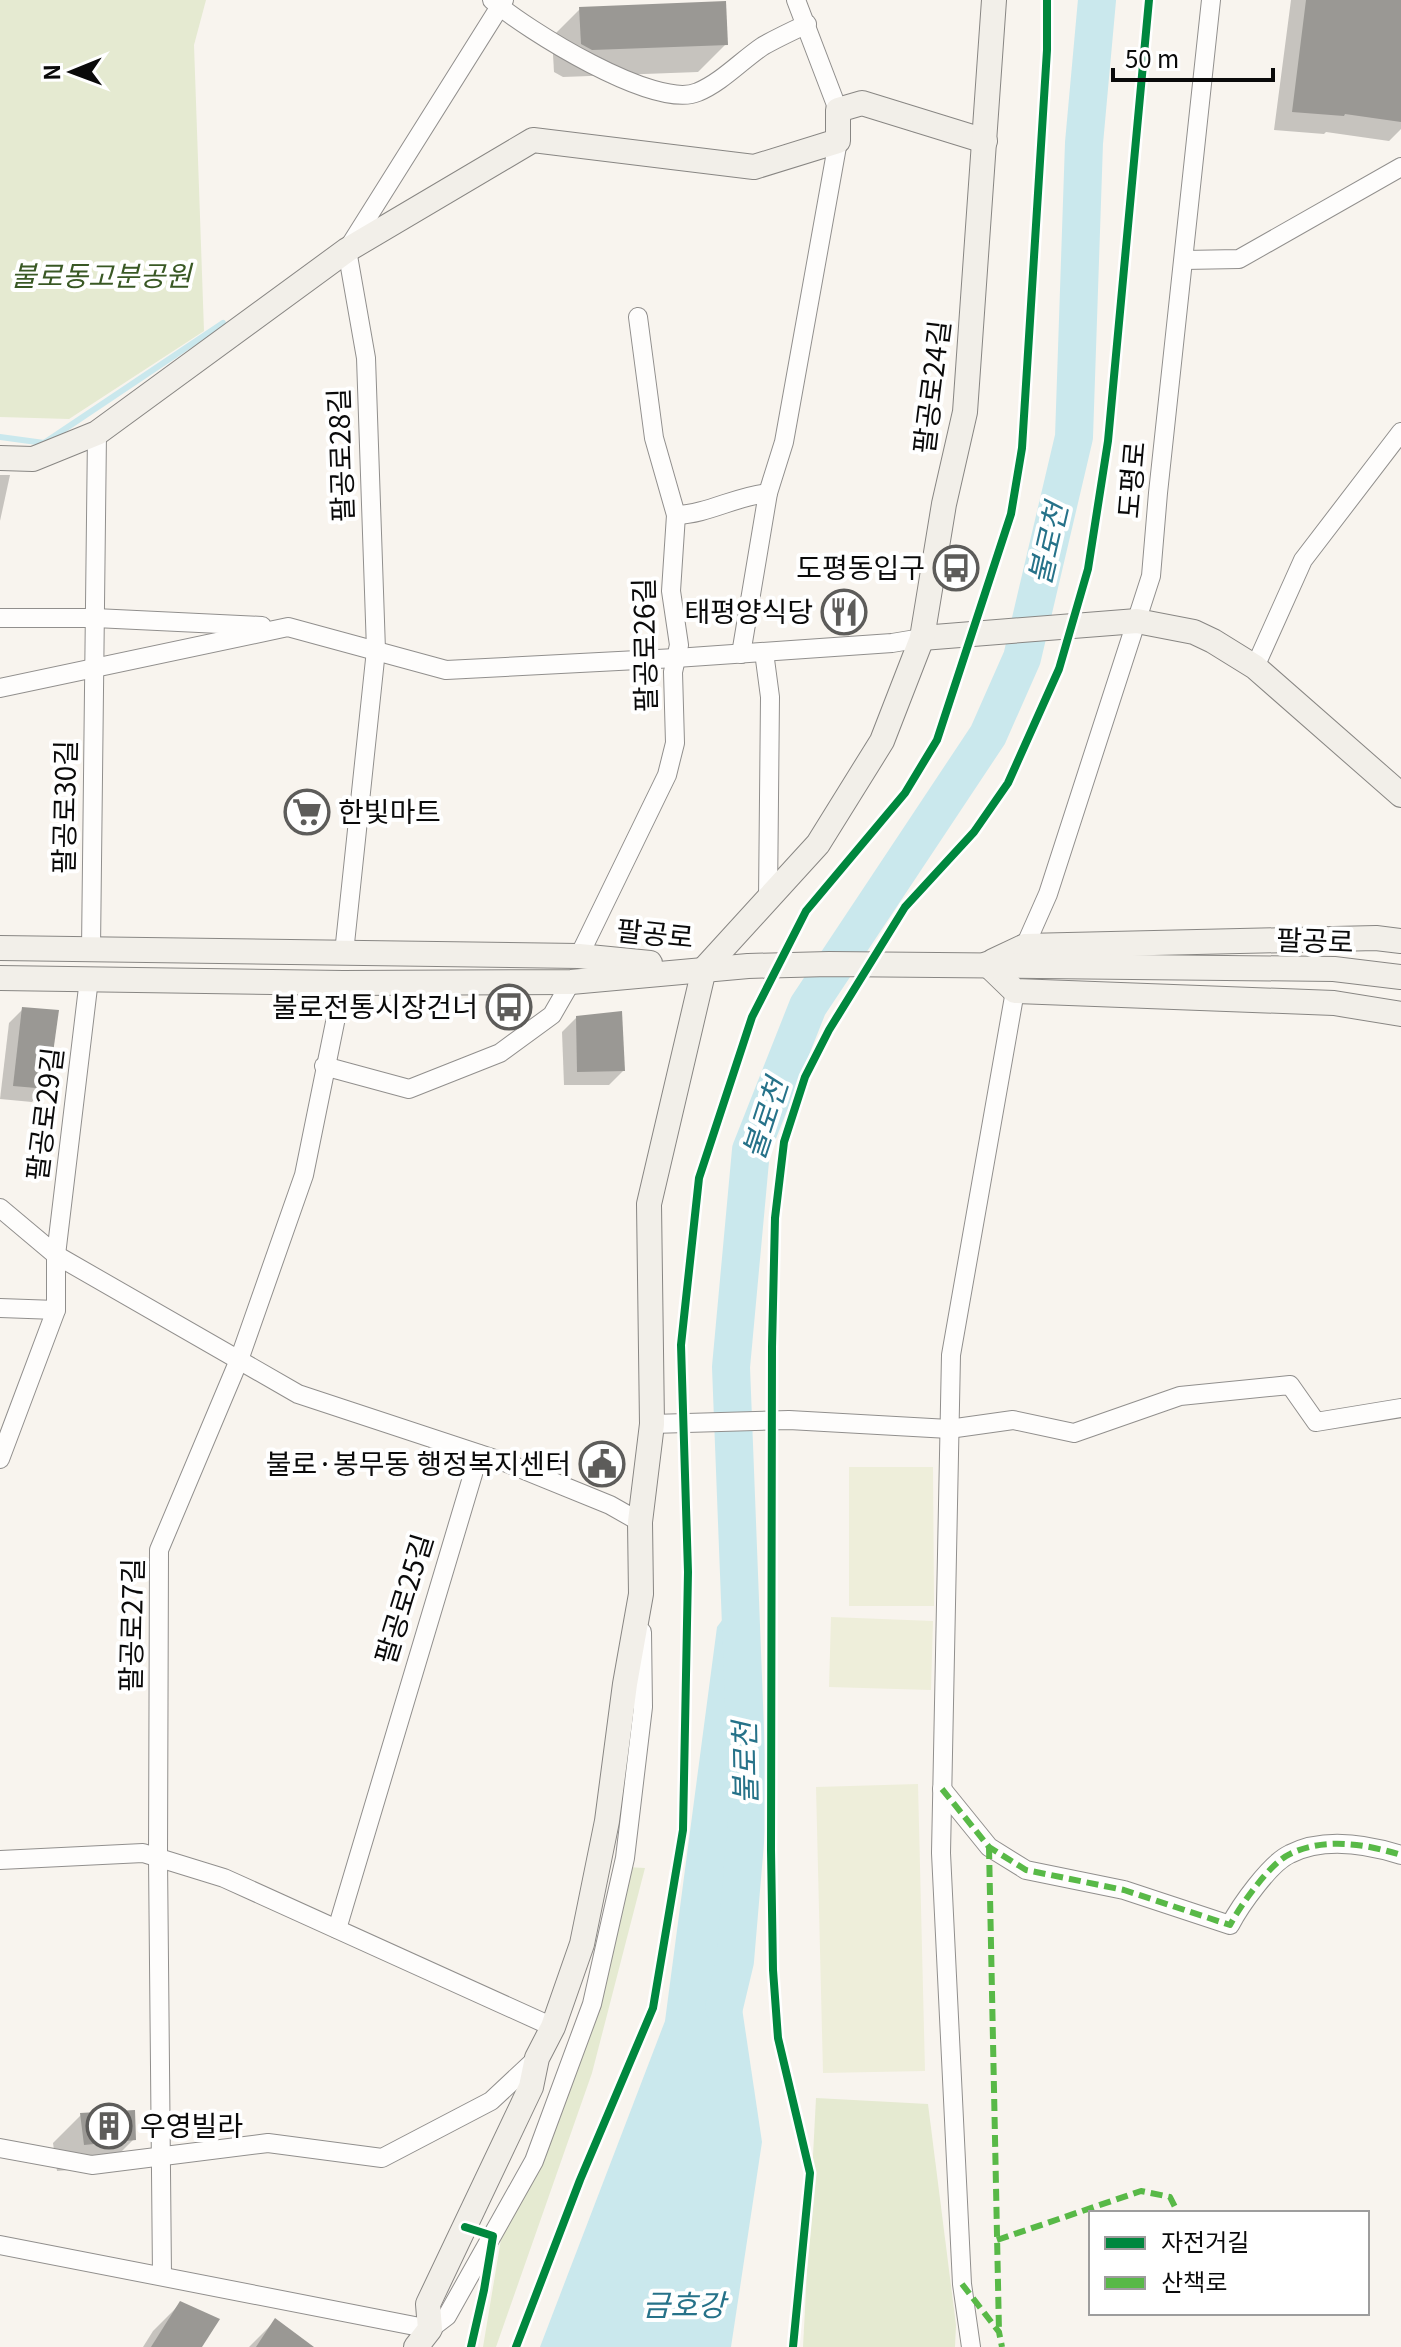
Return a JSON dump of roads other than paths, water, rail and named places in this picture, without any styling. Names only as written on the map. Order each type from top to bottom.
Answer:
[{"type":"main road","name":"팔공로24길","points":[[704,969],[818,844],[882,741],[930,636],[944,504],[965,412],[994,0]]},
{"type":"main road","points":[[0,458],[33,459],[97,433],[347,250],[533,140],[754,167],[838,141],[838,110],[862,103],[985,141]]},
{"type":"main road","points":[[930,636],[1137,621],[1194,632],[1255,667],[1401,795]]},
{"type":"main road","points":[[1401,941],[1376,938],[1288,939],[1025,946],[987,964],[1015,991],[1334,1003],[1401,1014]]},
{"type":"main road","name":"팔공로","points":[[0,948],[579,956],[704,969]]},
{"type":"main road","name":"팔공로","points":[[0,978],[343,983],[571,982],[748,966],[987,964],[1334,969],[1401,977]]},
{"type":"main road","points":[[423,2338],[428,2304],[531,2087],[537,2058],[553,2027],[586,1929],[607,1821],[625,1684],[641,1594],[640,1522],[664,1424],[649,1204],[704,969]]},
{"type":"street","points":[[796,0],[838,110]]},
{"type":"street","name":"도평로","points":[[1025,946],[1048,894],[1151,576],[1211,0]]},
{"type":"street","points":[[347,250],[498,2],[579,58],[626,81],[676,96],[698,92],[764,46],[807,24]]},
{"type":"street","points":[[741,654],[768,493],[784,442],[838,141]]},
{"type":"street","points":[[1184,260],[1239,259],[1401,167]]},
{"type":"street","name":"팔공로28길","points":[[344,953],[376,650],[366,358],[347,250]]},
{"type":"street","name":"팔공로26길","points":[[579,956],[599,920],[672,760],[675,743],[673,672],[679,645],[671,591],[676,515],[654,438],[638,317]]},
{"type":"street","points":[[1255,667],[1303,560],[1401,432]]},
{"type":"street","name":"팔공로30길","points":[[91,949],[97,433]]},
{"type":"street","points":[[676,515],[693,514],[746,495],[768,493]]},
{"type":"street","points":[[0,618],[95,618],[288,627],[446,670],[741,654],[892,643],[930,636]]},
{"type":"street","points":[[0,688],[288,627]]},
{"type":"street","points":[[764,652],[770,697],[768,899]]},
{"type":"street","name":"팔공로29길","points":[[0,1459],[56,1310],[56,1255],[89,979]]},
{"type":"street","points":[[324,1066],[409,1089],[500,1053],[552,1015],[571,982]]},
{"type":"street","name":"팔공로27길","points":[[162,2276],[159,1550],[239,1360],[304,1175],[343,983]]},
{"type":"street","points":[[971,2347],[962,2284],[941,1853],[951,1355],[1015,991]]},
{"type":"street","name":"팔공로29길","points":[[0,1208],[56,1255],[239,1360]]},
{"type":"street","points":[[0,1308],[56,1310]]},
{"type":"street","points":[[239,1360],[298,1394],[479,1454],[610,1505],[640,1522]]},
{"type":"street","points":[[664,1424],[789,1420],[949,1429],[1013,1420],[1074,1433],[1180,1396],[1290,1385],[1316,1422],[1401,1408]]},
{"type":"street","name":"팔공로25길","points":[[337,1929],[479,1454]]},
{"type":"street","points":[[0,2245],[162,2276],[423,2338],[447,2316],[534,2161],[592,2004],[625,1858],[643,1707],[641,1594]]},
{"type":"street","points":[[942,1789],[989,1847],[1026,1870],[1124,1890],[1230,1925],[1243,1900],[1288,1854],[1330,1842],[1401,1855]]},
{"type":"street","points":[[0,1860],[143,1853],[224,1878],[553,2027]]},
{"type":"street","points":[[0,2148],[92,2165],[268,2143],[382,2158],[491,2101],[537,2058]]},
{"type":"water","name":"금호강","points":[[741,1595],[748,1807],[735,1961],[762,2142],[731,2347],[540,2347],[665,2021],[717,1627]]},
{"type":"waterway","name":"불로천","points":[[724,2007],[735,1961],[748,1807],[731,1367],[751,1150],[808,1006],[988,735],[1022,658],[1074,437],[1084,143],[1097,0]]},
{"type":"waterway","points":[[0,437],[44,443],[223,323]]},
{"type":"place","name":"도평동입구","points":[[956,568]]},
{"type":"place","name":"태평양식당","points":[[844,612]]},
{"type":"place","name":"한빛마트","points":[[307,812]]},
{"type":"place","name":"불로전통시장건너","points":[[509,1007]]},
{"type":"place","name":"불로·봉무동 행정복지센터","points":[[602,1464]]},
{"type":"place","name":"우영빌라","points":[[109,2126]]},
{"type":"park label","name":"불로동고분공원","points":[[101,276]]}]
